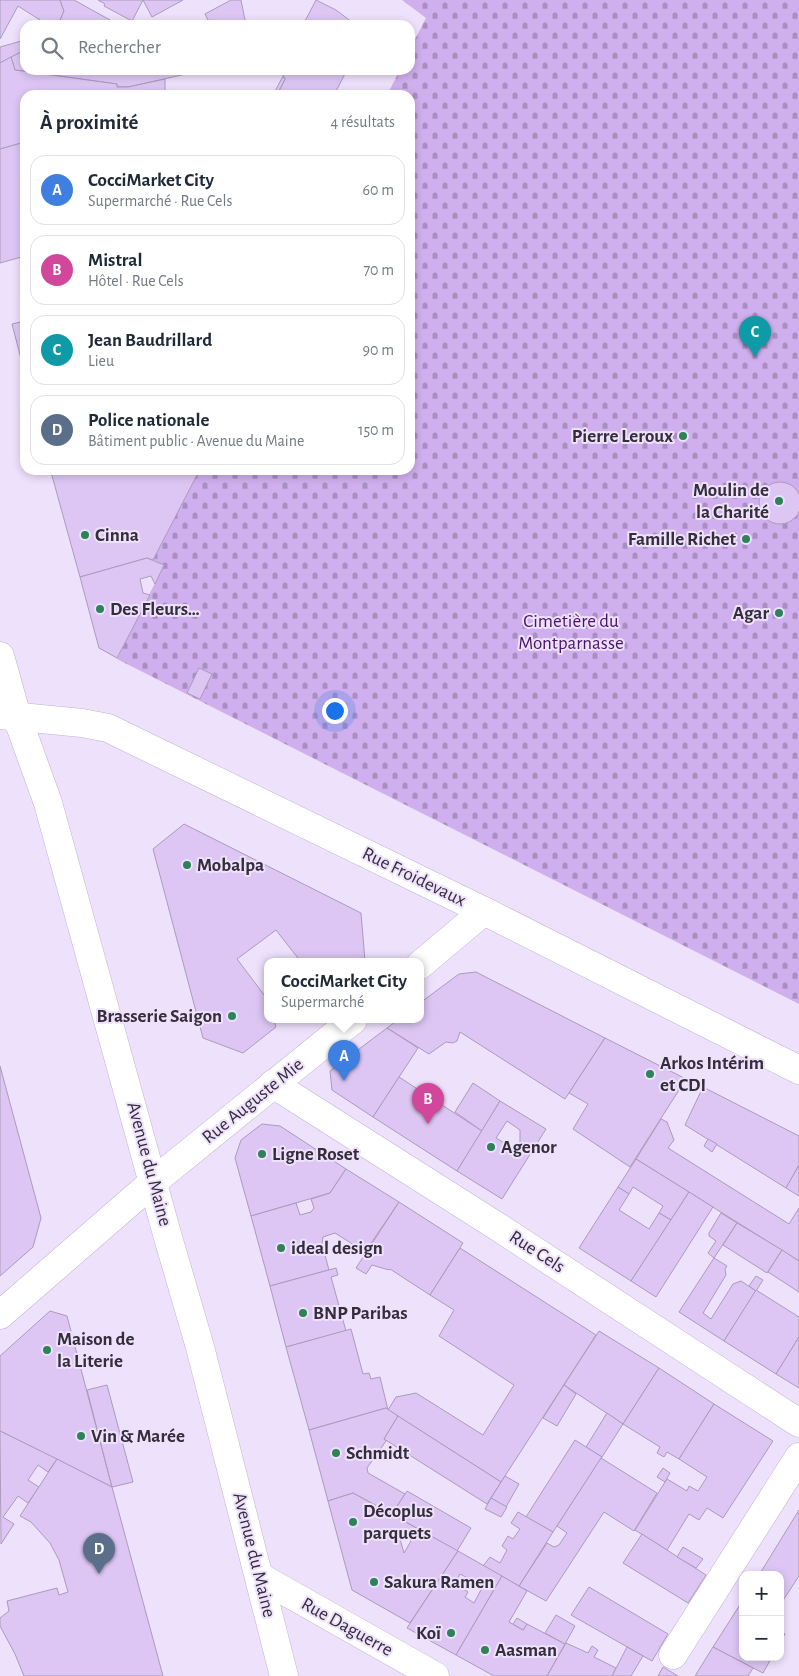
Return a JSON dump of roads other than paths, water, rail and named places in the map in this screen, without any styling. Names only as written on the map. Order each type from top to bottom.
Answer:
[{"type":"main road","name":"Avenue du Maine","points":[[0,656],[9,716],[48,803],[200,1346],[284,1676]]},
{"type":"main road","name":"Rue Froidevaux","points":[[9,716],[82,723],[108,728],[484,911],[799,1070]]},
{"type":"main road","points":[[424,962],[484,911]]},
{"type":"main road","name":"Rue Auguste Mie","points":[[0,1316],[154,1182],[349,1023]]},
{"type":"main road","name":"Rue Cels","points":[[273,1084],[503,1230],[799,1423]]},
{"type":"main road","points":[[672,1655],[799,1456]]},
{"type":"main road","name":"Rue Daguerre","points":[[260,1577],[435,1676]]},
{"type":"place","name":"Jean Baudrillard","points":[[755,357]]},
{"type":"place","name":"Pierre Leroux","points":[[683,436]]},
{"type":"place","name":"Moulin de la Charité","points":[[779,501]]},
{"type":"place","name":"Cinna","points":[[85,535]]},
{"type":"place","name":"Famille Richet","points":[[746,539]]},
{"type":"place","name":"Des Fleurs…","points":[[100,609]]},
{"type":"place","name":"Agar","points":[[779,613]]},
{"type":"place","name":"Mobalpa","points":[[187,865]]},
{"type":"place","name":"Brasserie Saigon","points":[[232,1016]]},
{"type":"place","name":"Arkos Intérim et CDI","points":[[650,1074]]},
{"type":"place","name":"CocciMarket City","points":[[344,1081]]},
{"type":"place","name":"Mistral","points":[[428,1124]]},
{"type":"place","name":"Agenor","points":[[491,1147]]},
{"type":"place","name":"Ligne Roset","points":[[262,1154]]},
{"type":"place","name":"ideal design","points":[[281,1248]]},
{"type":"place","name":"BNP Paribas","points":[[303,1313]]},
{"type":"place","name":"Maison de la Literie","points":[[47,1350]]},
{"type":"place","name":"Vin & Marée","points":[[81,1436]]},
{"type":"place","name":"Schmidt","points":[[336,1453]]},
{"type":"place","name":"Décoplus parquets","points":[[353,1522]]},
{"type":"place","name":"Police nationale","points":[[99,1574]]},
{"type":"place","name":"Sakura Ramen","points":[[374,1582]]},
{"type":"place","name":"Koï","points":[[451,1633]]},
{"type":"place","name":"Aasman","points":[[485,1650]]},
{"type":"park label","name":"Cimetière du Montparnasse","points":[[571,632]]}]
